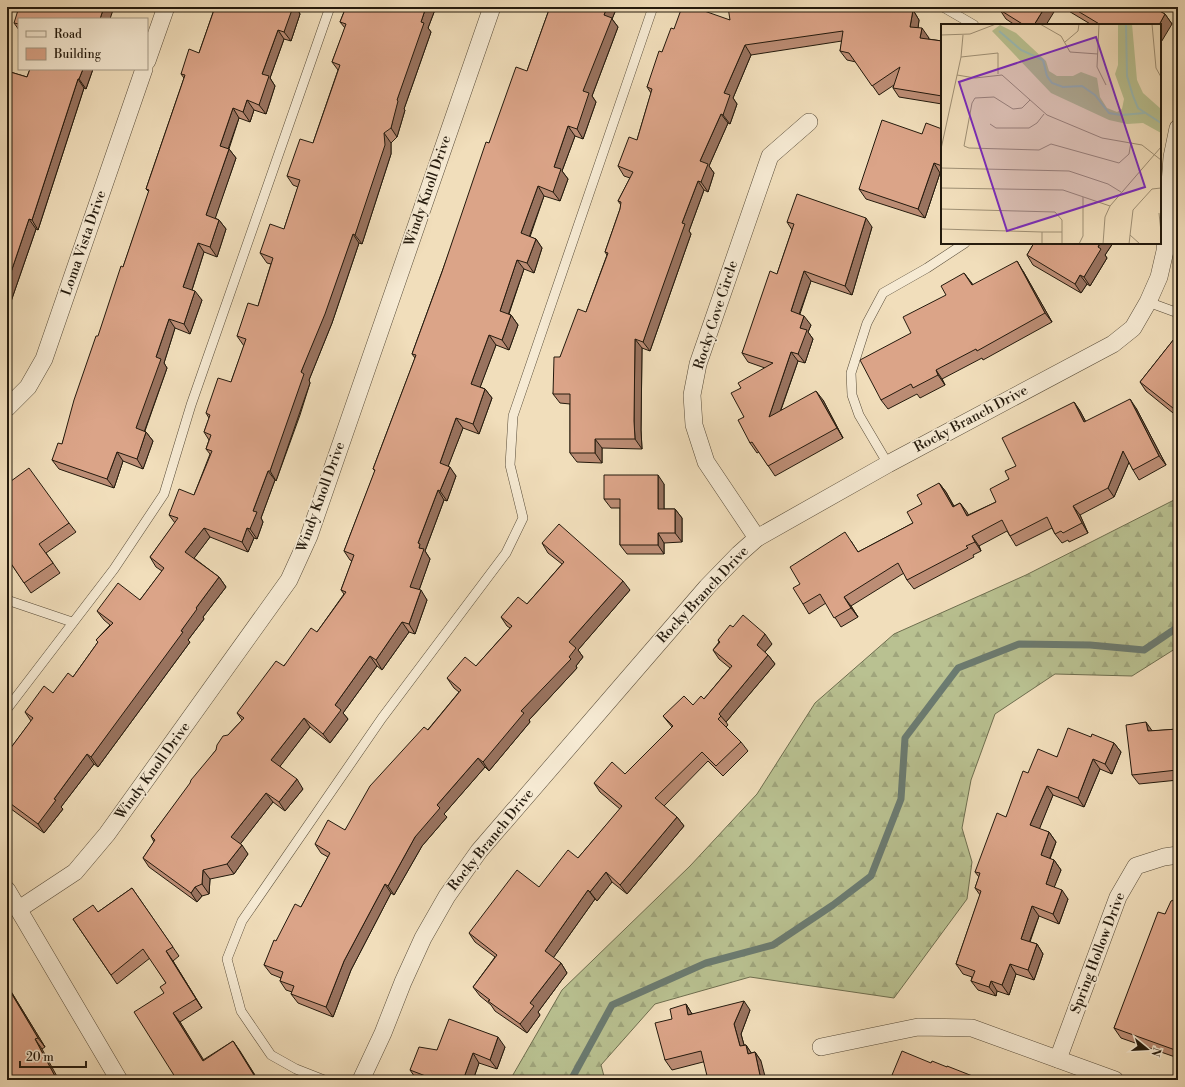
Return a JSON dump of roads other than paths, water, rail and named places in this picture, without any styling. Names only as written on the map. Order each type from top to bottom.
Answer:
[{"type":"street","points":[[148,58],[166,7]]},
{"type":"street","name":"Windy Knoll Drive","points":[[19,909],[75,872],[107,834],[289,580],[308,536],[492,7]]},
{"type":"street","name":"Loma Vista Drive","points":[[7,408],[28,387],[44,359],[144,70]]},
{"type":"street","name":"Rocky Cove Circle","points":[[757,538],[706,462],[694,425],[692,395],[698,364],[770,156],[809,122]]},
{"type":"street","name":"Rocky Branch Drive","points":[[361,1080],[383,1033],[403,982],[423,938],[447,896],[479,851],[707,587],[739,554],[757,538],[888,464],[1113,344],[1133,328],[1148,302],[1159,277],[1165,251],[1172,157],[1178,128]]},
{"type":"street","name":"Spring Hollow Drive","points":[[1058,1059],[1118,897],[1136,866],[1164,857],[1178,855]]},
{"type":"street","points":[[7,890],[119,1080]]},
{"type":"street","points":[[821,1047],[918,1027],[972,1028],[1114,1080]]},
{"type":"lane","points":[[7,709],[114,569],[164,494],[191,405],[330,7]]},
{"type":"lane","points":[[324,1080],[271,1055],[241,1011],[227,959],[242,921],[382,718],[506,553],[523,518],[510,465],[513,416],[653,7]]},
{"type":"lane","points":[[943,7],[972,24]]},
{"type":"lane","points":[[888,464],[859,415],[852,394],[851,373],[867,322],[883,293],[927,268],[963,244]]},
{"type":"lane","points":[[1148,302],[1178,313]]},
{"type":"lane","points":[[7,600],[72,622]]},
{"type":"waterway","points":[[571,1080],[612,1005],[706,963],[773,945],[833,905],[871,876],[901,799],[905,738],[958,668],[1019,644],[1090,645],[1144,650],[1178,627]]}]
